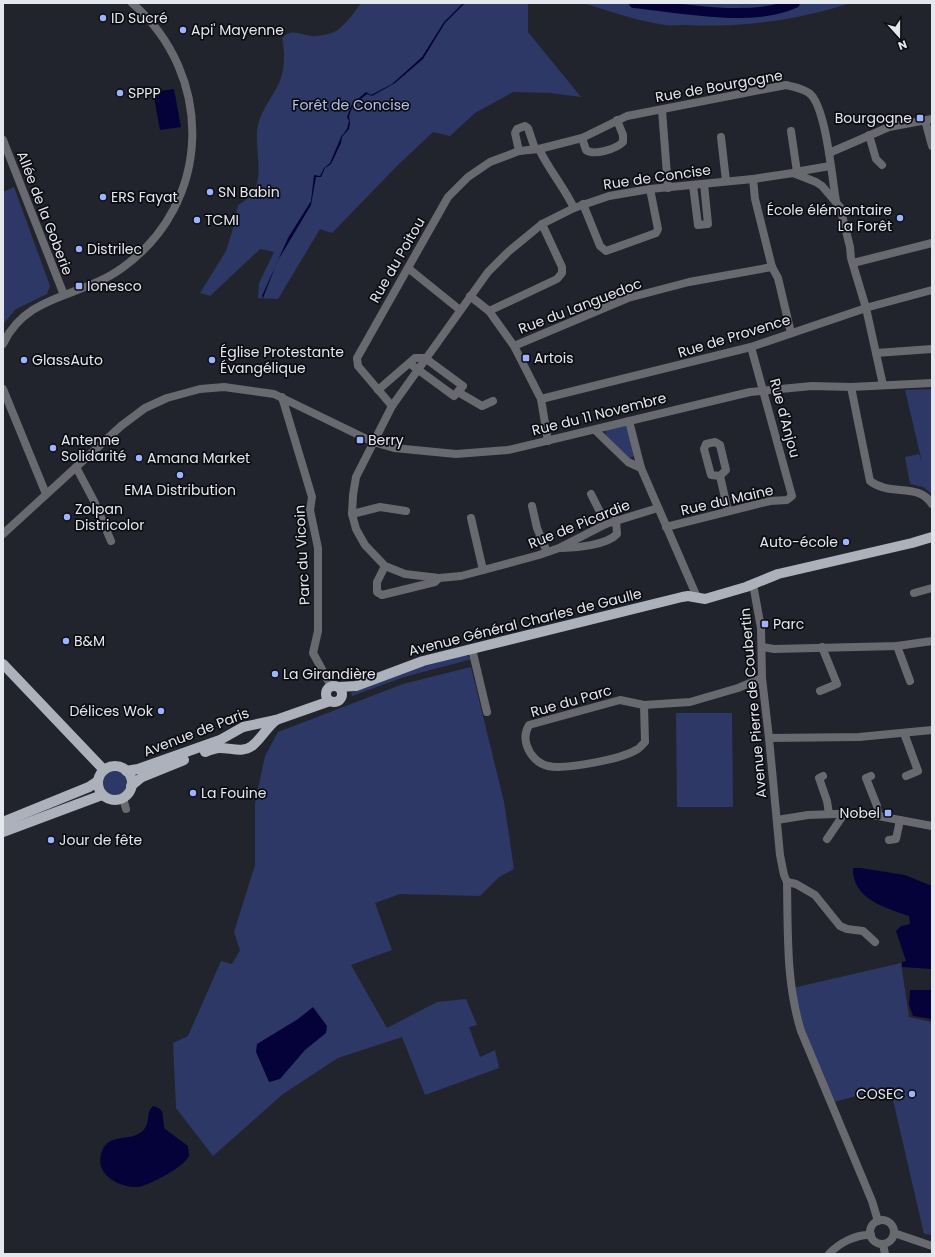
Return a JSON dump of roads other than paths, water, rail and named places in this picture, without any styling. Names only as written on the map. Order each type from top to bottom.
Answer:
[{"type":"main road","name":"Avenue Général Charles de Gaulle","points":[[753,584],[778,574],[884,550],[932,536]]},
{"type":"main road","name":"Avenue Général Charles de Gaulle","points":[[334,692],[356,686],[423,661],[472,651],[682,597],[697,597],[744,582],[762,585],[913,548],[932,541]]},
{"type":"main road","points":[[3,664],[104,770]]},
{"type":"main road","name":"Avenue de Paris","points":[[126,771],[138,769],[214,742],[243,727],[276,720],[309,707],[334,692]]},
{"type":"main road","name":"Avenue de Paris","points":[[131,786],[142,777],[216,749],[238,750],[248,748],[256,742],[268,727],[276,720]]},
{"type":"main road","points":[[116,766],[126,771],[131,778],[131,786],[123,798],[114,800],[102,795],[98,788],[98,781],[104,770],[116,766]]},
{"type":"main road","points":[[3,822],[88,787],[98,781]]},
{"type":"main road","points":[[3,832],[102,795]]},
{"type":"street","points":[[3,344],[12,326],[26,313],[40,305],[91,285],[117,272],[148,244],[160,230],[174,209],[182,189],[190,160],[192,121],[184,79],[172,51],[158,29],[132,3]]},
{"type":"street","name":"Rue de Bourgogne","points":[[582,138],[616,120],[627,116],[662,110],[731,94],[764,90],[786,85],[799,88],[810,94],[817,105],[828,153],[836,201]]},
{"type":"street","points":[[662,110],[668,188]]},
{"type":"street","points":[[582,138],[586,150],[590,153],[619,146],[623,142],[623,135],[616,120]]},
{"type":"street","points":[[828,153],[889,127],[928,120],[932,146]]},
{"type":"street","points":[[519,151],[515,133],[517,128],[525,126],[528,128],[537,149],[567,193],[574,208]]},
{"type":"street","points":[[791,131],[795,172],[830,166]]},
{"type":"street","points":[[869,135],[876,159],[882,165]]},
{"type":"street","points":[[721,137],[726,181]]},
{"type":"street","name":"Rue du Poitou","points":[[392,406],[358,366],[357,358],[359,351],[408,268],[429,228],[454,190],[468,177],[490,162],[519,151],[537,149],[582,138]]},
{"type":"street","name":"Allée de la Goberie","points":[[3,140],[64,296]]},
{"type":"street","name":"Rue de Concise","points":[[373,442],[392,406],[417,369],[488,272],[508,252],[542,224],[583,204],[609,196],[650,189],[753,179],[795,172],[816,182],[836,201],[840,207],[853,263],[866,308],[883,385]]},
{"type":"street","points":[[753,179],[755,199],[772,267],[779,282],[791,333]]},
{"type":"street","points":[[693,185],[698,225],[708,224],[704,184]]},
{"type":"street","points":[[583,204],[600,246],[606,251],[656,233],[658,229],[650,189]]},
{"type":"street","points":[[489,311],[556,279],[562,273],[562,267],[542,224]]},
{"type":"street","points":[[853,263],[932,243]]},
{"type":"street","name":"Rue du Languedoc","points":[[514,346],[628,298],[689,282],[772,267]]},
{"type":"street","points":[[408,268],[460,310]]},
{"type":"street","name":"Rue de Provence","points":[[541,399],[751,347],[866,308],[932,290]]},
{"type":"street","points":[[470,296],[489,311],[514,346],[541,399],[548,441]]},
{"type":"street","name":"Rue d'Anjou","points":[[751,347],[792,496]]},
{"type":"street","points":[[876,353],[932,349]]},
{"type":"street","points":[[378,390],[408,364],[415,358],[425,358],[463,386],[454,396],[408,364]]},
{"type":"street","name":"Rue du 11 Novembre","points":[[3,534],[121,426],[145,408],[167,398],[200,389],[224,387],[263,391],[282,397],[373,442],[394,448],[456,454],[508,450],[595,430],[727,396],[764,390],[812,386],[851,387],[932,382]]},
{"type":"street","points":[[851,387],[870,481],[885,489],[907,490],[920,493],[932,504]]},
{"type":"street","points":[[3,389],[46,494]]},
{"type":"street","points":[[458,392],[482,406],[493,401]]},
{"type":"street","name":"Parc du Vicoin","points":[[282,397],[312,497],[310,510],[318,548],[318,631],[313,653],[334,692]]},
{"type":"street","points":[[629,421],[641,468],[697,597]]},
{"type":"street","points":[[595,430],[628,462],[641,468]]},
{"type":"street","name":"Rue de Picardie","points":[[373,442],[356,477],[352,514],[356,529],[365,545],[385,566],[405,574],[439,578],[461,576],[559,548],[606,524],[658,508]]},
{"type":"street","points":[[76,467],[94,501],[110,541]]},
{"type":"street","points":[[720,476],[728,511]]},
{"type":"street","points":[[591,494],[606,524]]},
{"type":"street","name":"Rue du Maine","points":[[666,527],[770,501],[787,500],[792,496]]},
{"type":"street","points":[[532,506],[537,528],[547,552]]},
{"type":"street","points":[[352,514],[380,507],[406,511]]},
{"type":"street","points":[[472,518],[482,570]]},
{"type":"street","points":[[559,548],[581,546],[612,539],[617,534],[616,520]]},
{"type":"street","name":"Rue de Picardie","points":[[385,566],[376,588],[377,592],[382,595],[435,582],[439,578]]},
{"type":"street","name":"Avenue Pierre de Coubertin","points":[[753,584],[760,615],[762,678],[780,860],[787,882],[790,986],[795,1012],[800,1031],[872,1201],[878,1221]]},
{"type":"street","points":[[914,593],[932,588]]},
{"type":"street","points":[[762,647],[774,649],[896,646],[932,641]]},
{"type":"street","points":[[896,646],[910,681]]},
{"type":"street","points":[[820,691],[837,684],[822,647]]},
{"type":"street","points":[[472,651],[487,712]]},
{"type":"street","name":"Rue du Parc","points":[[644,705],[645,742],[637,750],[617,757],[582,765],[548,766],[537,761],[529,752],[525,741],[525,732],[530,725],[620,700],[644,705],[690,702],[738,688],[762,678]]},
{"type":"street","points":[[769,738],[852,737],[932,730]]},
{"type":"street","points":[[904,733],[918,771],[906,776]]},
{"type":"street","points":[[823,776],[819,778],[827,801],[829,814]]},
{"type":"street","points":[[871,776],[866,778],[877,806],[878,815]]},
{"type":"street","points":[[123,798],[126,809]]},
{"type":"street","points":[[827,839],[844,814]]},
{"type":"street","points":[[777,820],[808,815],[878,815],[932,826]]},
{"type":"street","points":[[889,840],[896,839],[900,820]]},
{"type":"street","points":[[787,882],[796,884],[814,895],[840,926],[846,929],[864,931],[875,942]]},
{"type":"street","points":[[878,1221],[890,1223],[894,1233],[891,1241],[883,1244],[875,1242],[871,1235],[872,1227],[878,1221]]},
{"type":"street","points":[[894,1233],[932,1246]]},
{"type":"street","points":[[829,1254],[840,1244],[853,1238],[871,1235]]},
{"type":"street","points":[[883,1244],[884,1254]]},
{"type":"waterway","points":[[634,3],[694,10],[738,13],[778,9],[795,3]]},
{"type":"place","name":"ID Sucré","points":[[103,18]]},
{"type":"place","name":"Api' Mayenne","points":[[183,30]]},
{"type":"place","name":"SPPP","points":[[120,93]]},
{"type":"place","name":"Bourgogne","points":[[920,118]]},
{"type":"place","name":"SN Babin","points":[[210,192]]},
{"type":"place","name":"ERS Fayat","points":[[103,197]]},
{"type":"place","name":"École élémentaire La Forêt","points":[[900,218]]},
{"type":"place","name":"TCMI","points":[[197,220]]},
{"type":"place","name":"Distrilec","points":[[79,249]]},
{"type":"place","name":"Ionesco","points":[[79,286]]},
{"type":"place","name":"Artois","points":[[526,358]]},
{"type":"place","name":"GlassAuto","points":[[24,360]]},
{"type":"place","name":"Église Protestante Évangélique","points":[[212,360]]},
{"type":"place","name":"Berry","points":[[360,440]]},
{"type":"place","name":"Antenne Solidarité","points":[[53,448]]},
{"type":"place","name":"Amana Market","points":[[139,458]]},
{"type":"place","name":"EMA Distribution","points":[[180,475]]},
{"type":"place","name":"Zolpan Districolor","points":[[67,517]]},
{"type":"place","name":"Auto-école","points":[[846,542]]},
{"type":"place","name":"Parc","points":[[765,624]]},
{"type":"place","name":"B&M","points":[[66,641]]},
{"type":"place","name":"La Girandière","points":[[275,674]]},
{"type":"place","name":"Délices Wok","points":[[161,711]]},
{"type":"place","name":"La Fouine","points":[[193,793]]},
{"type":"place","name":"Nobel","points":[[888,813]]},
{"type":"place","name":"Jour de fête","points":[[51,840]]},
{"type":"place","name":"COSEC","points":[[912,1094]]},
{"type":"park label","name":"Forêt de Concise","points":[[351,105]]}]
